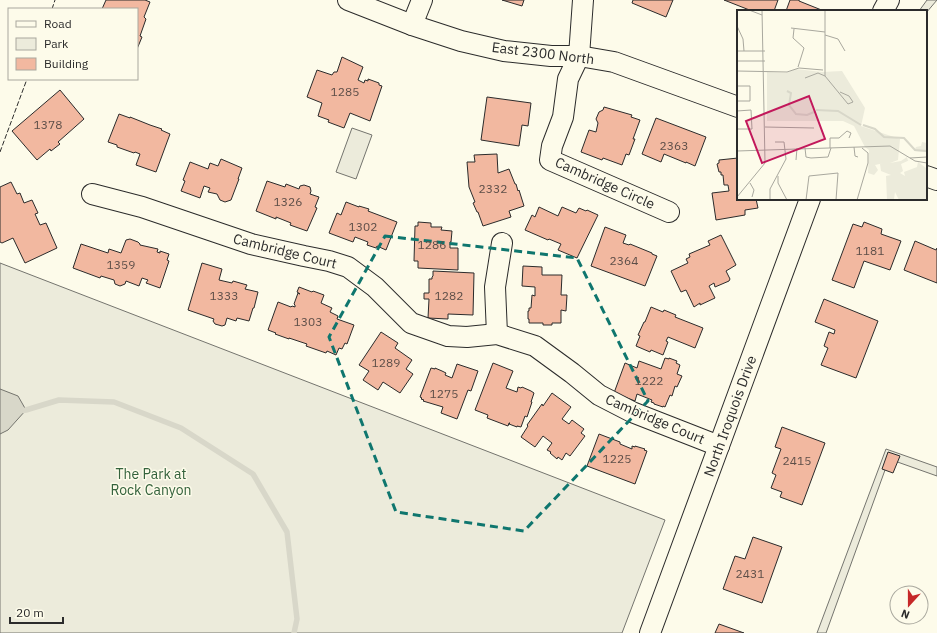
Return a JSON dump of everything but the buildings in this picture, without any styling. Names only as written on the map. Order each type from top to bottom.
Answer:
[{"type":"street","name":"East 2300 North","points":[[348,0],[461,41],[504,51],[551,56],[579,56],[614,62],[737,107]]},
{"type":"street","points":[[412,24],[422,0]]},
{"type":"street","points":[[579,56],[582,0]]},
{"type":"street","points":[[884,10],[889,0]]},
{"type":"street","name":"Cambridge Circle","points":[[579,56],[568,80],[563,117],[552,146],[550,160],[669,212]]},
{"type":"street","points":[[927,176],[937,180]]},
{"type":"street","name":"Cambridge Court","points":[[92,194],[142,207],[251,244],[329,261],[348,267],[375,287],[411,323],[448,336],[466,337],[497,334],[535,346],[599,395],[632,412],[719,446]]},
{"type":"street","name":"North Iroquois Drive","points":[[650,633],[810,200]]},
{"type":"street","points":[[497,334],[495,287],[502,243]]},
{"type":"highlighted area","points":[[385,236],[577,258],[648,401],[524,531],[396,512],[329,337]]},
{"type":"green space","points":[[927,0],[937,0],[927,12],[927,10],[920,10]]},
{"type":"green space","points":[[352,128],[372,135],[356,179],[336,172]]},
{"type":"green space","name":"The Park at Rock Canyon","points":[[0,263],[665,520],[622,633],[0,633]]},
{"type":"green space","points":[[886,449],[937,467],[937,476],[889,459],[826,633],[817,633]]},
{"type":"shaded area","points":[[0,389],[18,396],[26,410],[8,430],[0,434]]},
{"type":"waterway","points":[[18,411],[59,400],[114,402],[181,428],[253,474],[287,532],[297,619],[294,633]]},
{"type":"fence","points":[[52,8],[55,0]]},
{"type":"fence","points":[[0,152],[27,80]]}]
